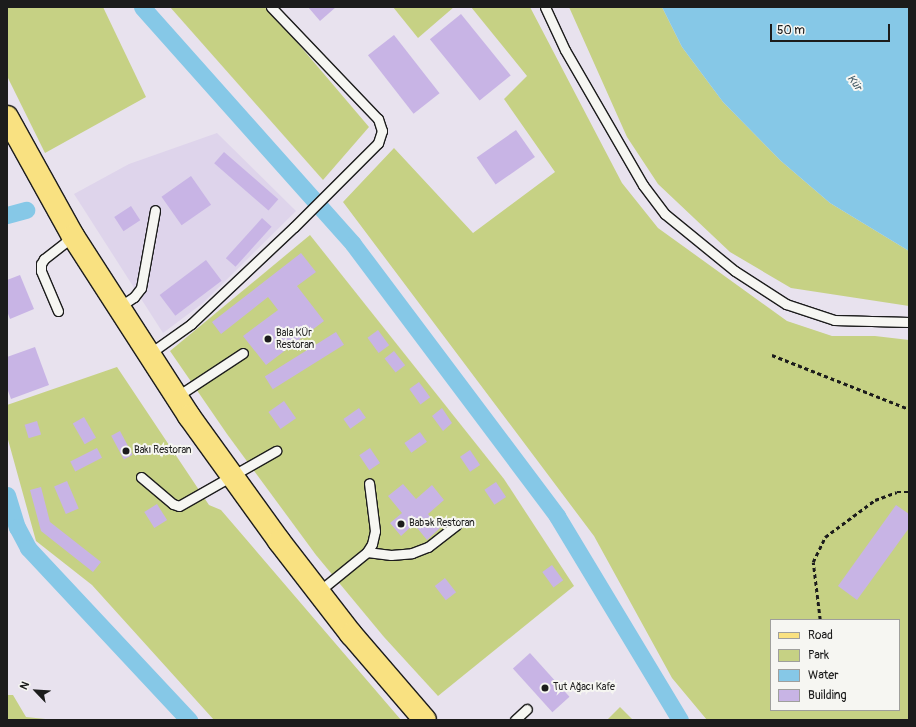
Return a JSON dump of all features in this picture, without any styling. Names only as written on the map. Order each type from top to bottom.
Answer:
[{"type":"main road","points":[[7,117],[73,236],[176,397],[232,477],[355,640],[425,720]]},
{"type":"lane","points":[[148,355],[191,324],[294,227],[378,143],[382,131],[378,119],[271,7]]},
{"type":"lane","points":[[545,7],[565,50],[635,172],[666,214],[735,271],[786,304],[834,320],[909,322]]},
{"type":"lane","points":[[118,308],[134,297],[141,288],[155,210]]},
{"type":"lane","points":[[58,311],[41,271],[41,264],[44,259],[73,236]]},
{"type":"lane","points":[[176,397],[243,353]]},
{"type":"lane","points":[[141,477],[173,504],[180,506],[276,451]]},
{"type":"lane","points":[[318,592],[367,552],[375,531],[369,483]]},
{"type":"lane","points":[[367,552],[391,555],[412,553],[428,547],[456,525]]},
{"type":"lane","points":[[515,720],[527,709]]},
{"type":"path","points":[[772,355],[909,408]]},
{"type":"path","points":[[820,619],[813,562],[825,537],[875,500],[897,492],[909,492]]},
{"type":"shaded area","points":[[217,133],[296,211],[203,303],[163,333],[74,194],[129,164]]},
{"type":"green space","points":[[7,7],[103,7],[146,97],[45,153],[7,76]]},
{"type":"green space","points":[[170,7],[267,7],[369,127],[323,180]]},
{"type":"green space","points":[[393,7],[454,7],[418,38]]},
{"type":"green space","points":[[471,7],[530,7],[622,183],[658,228],[787,321],[832,336],[875,336],[909,340],[909,720],[707,720],[672,678],[594,536],[343,202],[394,148],[473,233],[555,172],[504,99],[527,76]]},
{"type":"green space","points":[[569,7],[662,7],[682,47],[723,102],[781,161],[830,203],[909,251],[909,306],[791,288],[730,252],[658,184],[627,137]]},
{"type":"green space","points":[[310,235],[504,479],[574,586],[438,696],[384,637],[316,555],[227,434],[170,351]]},
{"type":"green space","points":[[117,367],[209,505],[221,510],[401,720],[214,720],[92,585],[36,541],[7,436],[7,405]]},
{"type":"green space","points":[[7,695],[13,695],[26,717],[55,720],[7,720]]},
{"type":"green space","points":[[620,707],[633,720],[607,720]]},
{"type":"water","name":"Kür","points":[[662,7],[909,7],[909,251],[830,203],[781,161],[723,102],[682,47]]},
{"type":"building","points":[[308,7],[336,7],[320,21]]},
{"type":"building","points":[[461,14],[511,75],[480,101],[430,39]]},
{"type":"building","points":[[394,35],[440,93],[414,114],[368,55]]},
{"type":"building","points":[[516,130],[535,157],[496,185],[477,158]]},
{"type":"building","points":[[224,152],[278,199],[268,211],[214,163]]},
{"type":"building","points":[[191,176],[211,205],[182,225],[162,197]]},
{"type":"building","points":[[131,206],[140,220],[123,231],[114,217]]},
{"type":"building","points":[[262,218],[272,227],[236,267],[226,258]]},
{"type":"building","points":[[301,253],[316,272],[297,286],[324,321],[266,365],[243,336],[278,310],[268,297],[221,334],[212,322]]},
{"type":"building","points":[[206,260],[222,281],[175,316],[160,295]]},
{"type":"building","points":[[20,275],[34,309],[10,319],[7,311],[7,280]]},
{"type":"building","points":[[378,330],[389,345],[379,353],[367,338]]},
{"type":"building","points":[[336,332],[344,345],[273,389],[265,377]]},
{"type":"building","points":[[35,347],[49,385],[11,399],[7,388],[7,357]]},
{"type":"building","points":[[394,351],[405,365],[396,373],[385,358]]},
{"type":"building","points":[[419,382],[430,397],[420,404],[409,389]]},
{"type":"building","points":[[284,401],[296,418],[280,429],[268,412]]},
{"type":"building","points":[[359,408],[366,418],[350,429],[343,419]]},
{"type":"building","points":[[442,408],[452,423],[443,431],[432,416]]},
{"type":"building","points":[[84,417],[96,438],[85,444],[73,424]]},
{"type":"building","points":[[37,421],[41,434],[29,438],[25,425]]},
{"type":"building","points":[[120,431],[133,455],[124,460],[111,436]]},
{"type":"building","points":[[420,432],[427,442],[411,453],[404,443]]},
{"type":"building","points":[[97,448],[102,458],[75,471],[70,462]]},
{"type":"building","points":[[370,448],[380,463],[369,470],[359,455]]},
{"type":"building","points":[[470,450],[480,465],[470,472],[460,457]]},
{"type":"building","points":[[67,481],[79,509],[66,514],[54,486]]},
{"type":"building","points":[[496,482],[506,497],[494,505],[484,490]]},
{"type":"building","points":[[403,484],[416,499],[432,485],[444,500],[428,514],[440,528],[427,540],[414,524],[401,536],[390,523],[402,513],[388,496]]},
{"type":"building","points":[[41,487],[50,522],[101,562],[93,572],[41,531],[30,490]]},
{"type":"building","points":[[157,504],[167,520],[154,528],[144,512]]},
{"type":"building","points":[[896,505],[909,514],[909,528],[857,600],[838,586]]},
{"type":"building","points":[[552,565],[563,580],[553,587],[542,572]]},
{"type":"building","points":[[445,578],[456,592],[446,600],[435,586]]},
{"type":"building","points":[[530,653],[569,697],[552,712],[513,668]]},
{"type":"waterway","points":[[142,7],[353,244],[557,516],[680,720]]},
{"type":"waterway","points":[[7,215],[26,210]]},
{"type":"waterway","points":[[7,495],[17,527],[28,548],[189,720]]},
{"type":"place","name":"Bala KÜr Restoran","points":[[268,339]]},
{"type":"place","name":"Bakı Restoran","points":[[126,451]]},
{"type":"place","name":"Babək Restoran","points":[[401,524]]},
{"type":"place","name":"Tut Ağacı Kafe","points":[[545,688]]}]
